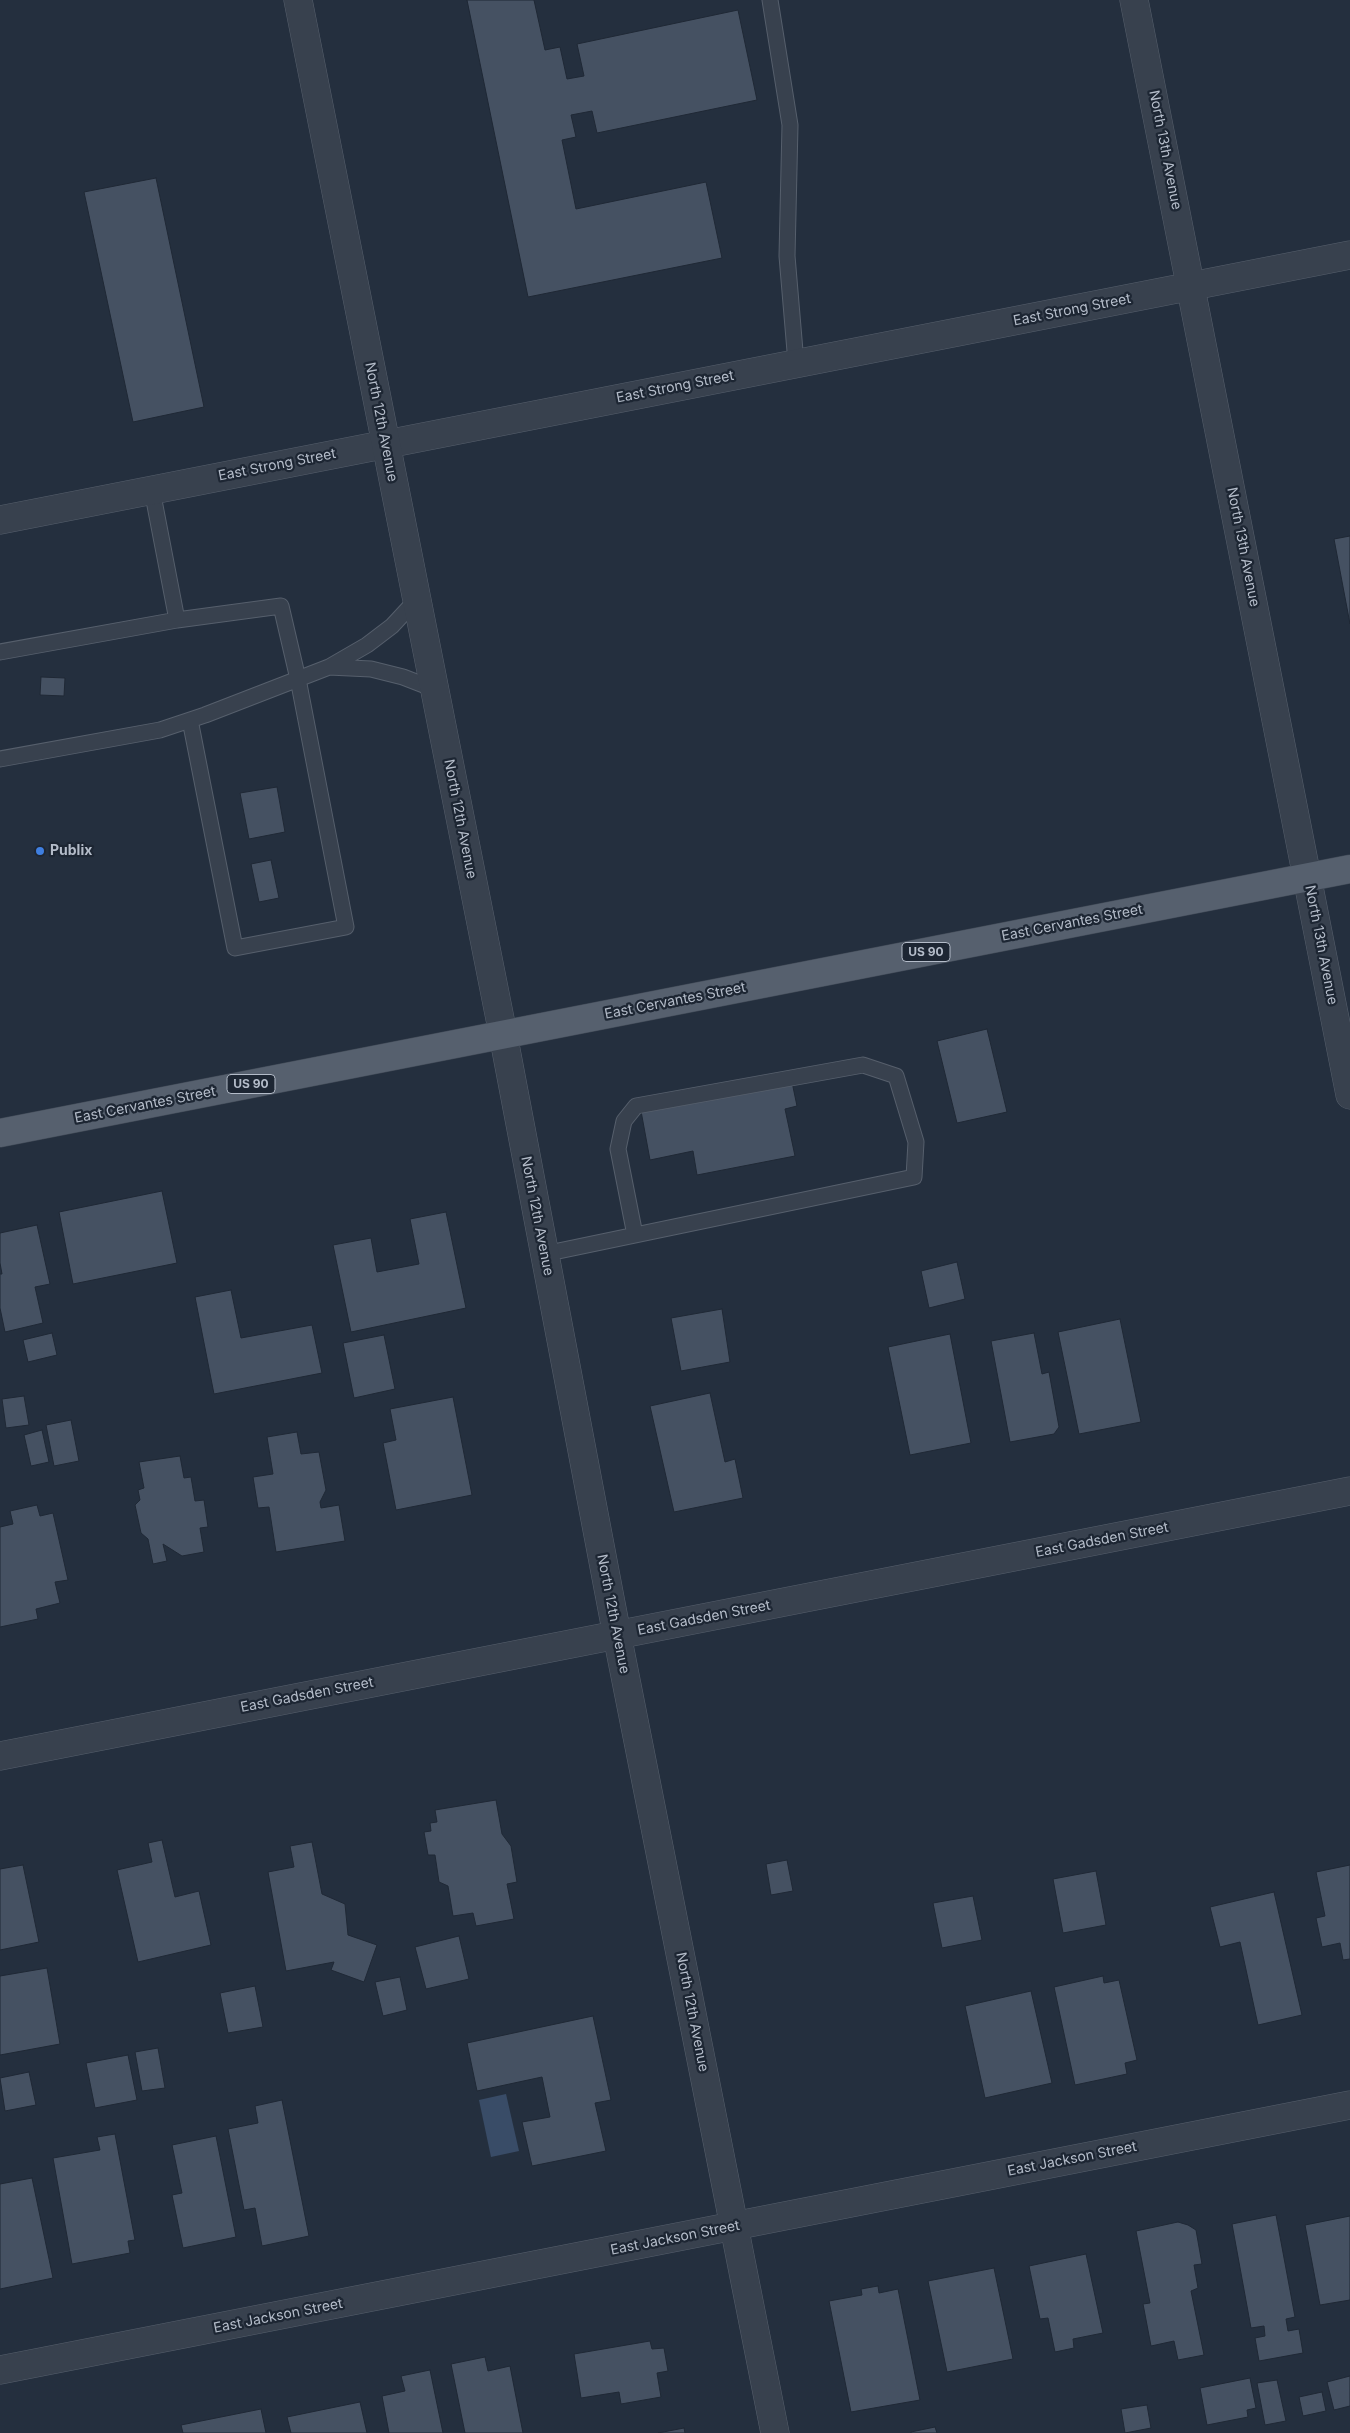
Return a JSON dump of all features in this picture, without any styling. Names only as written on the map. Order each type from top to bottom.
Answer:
[{"type":"main road","name":"East Cervantes Street","points":[[0,1133],[1350,869]]},
{"type":"street","name":"North 12th Avenue","points":[[298,0],[503,1034],[617,1635],[775,2433]]},
{"type":"street","name":"North 13th Avenue","points":[[1134,0],[1192,286],[1350,1095]]},
{"type":"street","name":"East Strong Street","points":[[0,520],[1350,256]]},
{"type":"street","name":"East Gadsden Street","points":[[0,1756],[1350,1491]]},
{"type":"street","name":"East Jackson Street","points":[[0,2370],[1350,2105]]},
{"type":"lane","points":[[770,0],[790,125],[787,256],[796,363]]},
{"type":"lane","points":[[152,490],[176,620]]},
{"type":"lane","points":[[0,760],[160,730],[298,679],[329,667],[368,645],[392,626],[416,599]]},
{"type":"lane","points":[[0,652],[176,620],[281,606],[298,679],[346,927],[235,948],[190,720]]},
{"type":"lane","points":[[329,667],[371,669],[403,677],[434,689]]},
{"type":"lane","points":[[544,1254],[914,1177],[916,1142],[896,1076],[863,1065],[636,1106],[624,1121],[618,1149],[635,1235]]},
{"type":"water","points":[[506,2094],[519,2151],[491,2157],[479,2100]]},
{"type":"building","points":[[467,0],[534,0],[545,50],[560,47],[567,79],[584,76],[577,44],[738,10],[757,100],[597,133],[592,111],[571,115],[576,137],[562,140],[576,209],[706,182],[722,258],[528,297]]},
{"type":"building","points":[[156,178],[204,407],[133,422],[84,192]]},
{"type":"building","points":[[1350,536],[1350,624],[1334,539]]},
{"type":"building","points":[[41,677],[65,678],[64,696],[40,695]]},
{"type":"building","points":[[277,787],[285,832],[249,839],[240,793]]},
{"type":"building","points":[[271,860],[279,898],[259,902],[251,864]]},
{"type":"building","points":[[987,1029],[1007,1112],[957,1123],[937,1041]]},
{"type":"building","points":[[792,1082],[797,1106],[785,1109],[795,1156],[697,1175],[693,1151],[650,1160],[641,1111]]},
{"type":"building","points":[[162,1191],[177,1263],[73,1284],[59,1212]]},
{"type":"building","points":[[446,1212],[466,1308],[351,1332],[333,1245],[371,1238],[377,1272],[419,1264],[410,1219]]},
{"type":"building","points":[[37,1225],[50,1284],[35,1287],[43,1323],[5,1332],[0,1308],[0,1274],[2,1274],[0,1233]]},
{"type":"building","points":[[957,1262],[965,1299],[929,1308],[921,1271]]},
{"type":"building","points":[[231,1290],[241,1338],[312,1325],[322,1373],[214,1394],[195,1297]]},
{"type":"building","points":[[722,1309],[730,1362],[681,1371],[671,1318]]},
{"type":"building","points":[[1120,1319],[1141,1422],[1079,1434],[1058,1332]]},
{"type":"building","points":[[52,1333],[57,1355],[28,1362],[23,1340]]},
{"type":"building","points":[[1034,1333],[1042,1374],[1049,1372],[1059,1427],[1054,1434],[1010,1442],[991,1341]]},
{"type":"building","points":[[950,1334],[971,1443],[910,1455],[888,1347]]},
{"type":"building","points":[[384,1335],[395,1389],[354,1398],[343,1343]]},
{"type":"building","points":[[710,1393],[725,1462],[735,1459],[743,1498],[674,1512],[650,1406]]},
{"type":"building","points":[[24,1396],[29,1425],[6,1428],[2,1399]]},
{"type":"building","points":[[453,1397],[472,1495],[396,1510],[383,1443],[396,1440],[390,1409]]},
{"type":"building","points":[[71,1420],[79,1461],[54,1466],[46,1425]]},
{"type":"building","points":[[42,1430],[49,1462],[31,1466],[24,1435]]},
{"type":"building","points":[[297,1432],[301,1454],[319,1452],[326,1490],[320,1502],[321,1508],[339,1505],[345,1541],[276,1552],[269,1507],[258,1508],[253,1477],[273,1474],[267,1437]]},
{"type":"building","points":[[180,1456],[184,1478],[191,1477],[195,1501],[204,1500],[208,1527],[200,1528],[204,1552],[182,1556],[163,1544],[167,1561],[153,1564],[148,1539],[141,1533],[135,1505],[140,1500],[138,1490],[144,1488],[139,1462]]},
{"type":"building","points":[[37,1505],[40,1516],[53,1513],[68,1580],[55,1582],[60,1603],[36,1609],[38,1619],[0,1627],[0,1527],[13,1524],[10,1511]]},
{"type":"building","points":[[496,1800],[502,1834],[511,1846],[517,1882],[507,1884],[514,1919],[476,1926],[473,1913],[453,1916],[448,1886],[439,1882],[435,1855],[428,1855],[424,1832],[431,1831],[430,1823],[437,1822],[435,1810]]},
{"type":"building","points":[[162,1840],[175,1897],[199,1891],[211,1945],[138,1962],[117,1870],[152,1862],[148,1843]]},
{"type":"building","points":[[312,1842],[322,1894],[345,1904],[348,1935],[377,1945],[364,1982],[331,1970],[334,1962],[286,1971],[268,1872],[294,1867],[290,1846]]},
{"type":"building","points":[[787,1860],[793,1891],[771,1895],[766,1864]]},
{"type":"building","points":[[23,1865],[39,1942],[0,1950],[0,1869]]},
{"type":"building","points":[[1350,1865],[1350,1959],[1343,1960],[1340,1943],[1322,1947],[1316,1918],[1325,1916],[1316,1872]]},
{"type":"building","points":[[1096,1871],[1106,1925],[1063,1933],[1053,1879]]},
{"type":"building","points":[[1274,1892],[1302,2015],[1258,2025],[1240,1942],[1220,1947],[1210,1907]]},
{"type":"building","points":[[973,1896],[982,1940],[942,1948],[933,1903]]},
{"type":"building","points":[[459,1936],[469,1979],[426,1989],[415,1947]]},
{"type":"building","points":[[47,1968],[60,2044],[0,2055],[0,1976]]},
{"type":"building","points":[[1103,1976],[1104,1983],[1119,1980],[1137,2060],[1125,2063],[1127,2074],[1075,2085],[1054,1987]]},
{"type":"building","points":[[400,1977],[407,2010],[383,2016],[375,1982]]},
{"type":"building","points":[[255,1986],[263,2027],[228,2033],[220,1993]]},
{"type":"building","points":[[1031,1991],[1052,2083],[985,2098],[965,2006]]},
{"type":"building","points":[[593,2016],[611,2100],[595,2103],[606,2151],[532,2166],[522,2122],[550,2117],[542,2077],[477,2091],[467,2043]]},
{"type":"building","points":[[158,2048],[165,2088],[142,2091],[135,2052]]},
{"type":"building","points":[[128,2055],[137,2100],[95,2108],[86,2063]]},
{"type":"building","points":[[29,2072],[36,2105],[5,2111],[0,2078]]},
{"type":"building","points":[[282,2100],[309,2236],[262,2246],[255,2208],[244,2210],[228,2129],[258,2123],[255,2106]]},
{"type":"building","points":[[115,2134],[135,2240],[128,2241],[130,2253],[72,2264],[53,2158],[100,2150],[97,2137]]},
{"type":"building","points":[[216,2136],[236,2237],[183,2248],[172,2195],[182,2193],[172,2145]]},
{"type":"building","points":[[32,2178],[53,2278],[0,2289],[0,2184]]},
{"type":"building","points":[[1276,2215],[1295,2317],[1286,2319],[1288,2331],[1299,2329],[1303,2353],[1259,2361],[1255,2338],[1265,2336],[1264,2326],[1251,2328],[1232,2224]]},
{"type":"building","points":[[1350,2216],[1350,2300],[1320,2305],[1305,2225]]},
{"type":"building","points":[[1178,2222],[1196,2230],[1202,2264],[1194,2265],[1198,2288],[1191,2291],[1204,2355],[1178,2360],[1174,2341],[1151,2346],[1143,2304],[1150,2303],[1136,2231]]},
{"type":"building","points":[[1086,2254],[1103,2333],[1073,2339],[1074,2348],[1055,2352],[1048,2318],[1040,2319],[1029,2266]]},
{"type":"building","points":[[994,2268],[1013,2359],[947,2372],[928,2281]]},
{"type":"building","points":[[878,2286],[879,2293],[898,2289],[920,2400],[851,2412],[829,2301],[862,2295],[861,2289]]},
{"type":"building","points":[[650,2341],[652,2349],[664,2348],[668,2371],[657,2373],[661,2397],[621,2404],[619,2392],[581,2398],[574,2354]]},
{"type":"building","points":[[485,2357],[488,2371],[510,2366],[523,2433],[465,2433],[451,2364]]},
{"type":"building","points":[[430,2370],[443,2433],[389,2433],[382,2396],[405,2391],[401,2376]]},
{"type":"building","points":[[1350,2376],[1350,2406],[1334,2410],[1327,2382]]},
{"type":"building","points":[[1250,2378],[1256,2408],[1247,2410],[1248,2417],[1207,2425],[1200,2388]]},
{"type":"building","points":[[1277,2380],[1286,2421],[1265,2425],[1257,2383]]},
{"type":"building","points":[[1322,2392],[1326,2411],[1303,2416],[1299,2397]]},
{"type":"building","points":[[360,2402],[367,2433],[291,2433],[287,2417]]},
{"type":"building","points":[[1147,2405],[1151,2428],[1125,2433],[1121,2409]]},
{"type":"building","points":[[261,2409],[266,2433],[183,2433],[181,2425]]},
{"type":"building","points":[[935,2427],[937,2433],[911,2433],[911,2432]]},
{"type":"building","points":[[684,2428],[685,2433],[658,2433]]},
{"type":"place","name":"Publix","points":[[40,851]]}]
